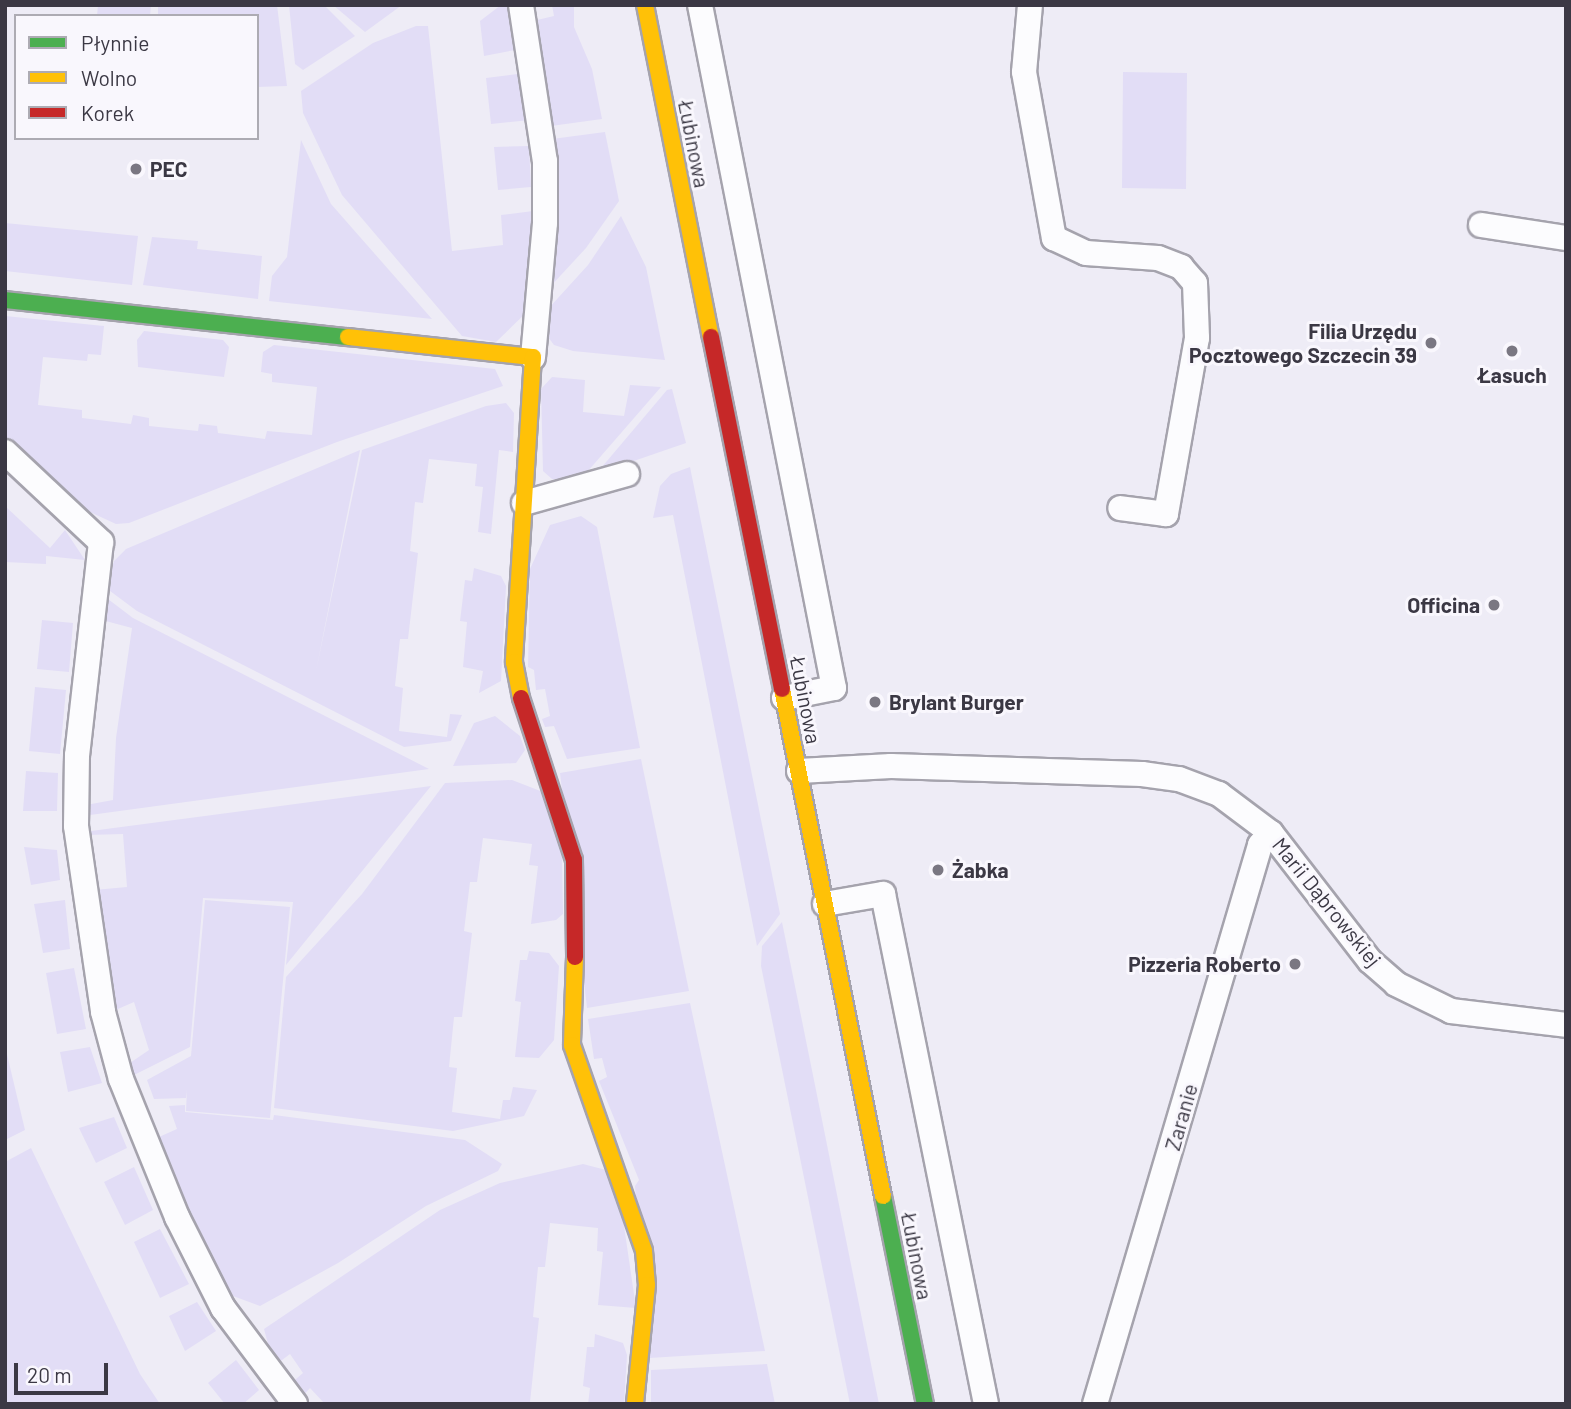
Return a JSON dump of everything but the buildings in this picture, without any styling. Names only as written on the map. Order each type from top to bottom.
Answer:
[{"type":"street","points":[[521,5],[545,171],[514,662],[526,716],[574,860],[577,897],[572,1045],[644,1251],[647,1285],[635,1404]]},
{"type":"street","name":"Łubinowa","points":[[645,5],[925,1404]]},
{"type":"street","points":[[700,5],[834,688],[784,698]]},
{"type":"street","points":[[1030,5],[1024,72],[1054,238],[1086,253],[1158,258],[1181,267],[1195,283],[1199,309],[1197,338],[1166,514],[1120,508]]},
{"type":"street","points":[[1481,225],[1566,238]]},
{"type":"street","points":[[5,300],[533,357]]},
{"type":"street","points":[[5,452],[101,542],[77,755],[76,826],[103,1012],[121,1079],[177,1217],[223,1308],[295,1404]]},
{"type":"street","points":[[524,503],[627,474]]},
{"type":"street","name":"Marii Dąbrowskiej","points":[[799,771],[863,765],[1142,774],[1179,779],[1219,794],[1271,832],[1370,961],[1396,984],[1451,1011],[1566,1026]]},
{"type":"street","name":"Zaranie","points":[[1095,1404],[1260,845],[1271,832]]},
{"type":"street","points":[[825,904],[883,894],[986,1404]]},
{"type":"shaded area","points":[[98,5],[151,5],[150,14],[97,14]]},
{"type":"shaded area","points":[[158,5],[277,5],[287,86],[259,87],[259,14],[158,14]]},
{"type":"shaded area","points":[[289,5],[324,5],[355,36],[303,70],[295,64]]},
{"type":"shaded area","points":[[333,5],[402,5],[365,32]]},
{"type":"shaded area","points":[[501,5],[511,5],[520,49],[484,56],[480,21]]},
{"type":"shaded area","points":[[552,5],[574,5],[574,27],[592,69],[602,119],[551,126],[537,20],[554,16]]},
{"type":"shaded area","points":[[416,26],[428,26],[452,251],[503,245],[501,215],[533,211],[529,310],[496,342],[462,336],[342,195],[303,113],[301,91],[373,43]]},
{"type":"shaded area","points":[[1123,72],[1187,73],[1186,189],[1122,188]]},
{"type":"shaded area","points":[[525,73],[530,120],[491,124],[486,78]]},
{"type":"shaded area","points":[[605,132],[619,201],[586,248],[549,288],[552,139]]},
{"type":"shaded area","points":[[301,140],[331,204],[432,319],[269,301],[272,276],[287,257]]},
{"type":"shaded area","points":[[529,146],[531,187],[498,190],[494,147]]},
{"type":"shaded area","points":[[621,216],[646,267],[665,360],[573,351],[554,345],[548,337],[548,309],[588,265]]},
{"type":"shaded area","points":[[5,223],[138,236],[132,285],[5,271]]},
{"type":"shaded area","points":[[152,237],[198,241],[197,249],[262,256],[258,299],[143,285]]},
{"type":"shaded area","points":[[5,316],[104,326],[101,355],[88,354],[87,361],[43,357],[38,405],[82,410],[82,418],[131,424],[133,415],[149,418],[149,426],[198,431],[199,424],[217,426],[218,433],[265,439],[267,431],[312,435],[317,387],[272,382],[272,374],[261,372],[263,352],[274,345],[495,369],[503,386],[337,442],[129,523],[116,524],[77,506],[5,437]]},
{"type":"shaded area","points":[[144,331],[223,340],[229,347],[224,377],[138,367],[137,340]]},
{"type":"shaded area","points":[[552,377],[585,380],[583,412],[624,416],[630,385],[661,387],[581,479],[552,479],[543,471],[541,389]]},
{"type":"shaded area","points":[[672,389],[686,443],[596,474],[667,390]]},
{"type":"shaded area","points":[[506,403],[514,413],[513,452],[499,450],[491,534],[478,532],[483,487],[475,486],[477,464],[429,459],[423,503],[415,502],[410,551],[418,553],[408,639],[400,639],[395,686],[403,688],[399,731],[447,737],[450,714],[462,715],[451,741],[404,747],[137,611],[106,588],[114,561],[126,549],[360,450],[316,671],[362,450],[486,406]]},
{"type":"shaded area","points":[[690,467],[780,914],[757,946],[673,515],[653,518],[660,486],[671,474]]},
{"type":"shaded area","points":[[5,506],[50,548],[65,530],[85,560],[46,556],[46,564],[5,562]]},
{"type":"shaded area","points":[[581,516],[597,527],[640,748],[567,759],[554,726],[545,727],[542,719],[550,716],[545,689],[536,690],[534,670],[528,667],[530,569],[550,525]]},
{"type":"shaded area","points":[[474,568],[501,576],[506,586],[501,681],[479,693],[483,671],[463,667],[467,622],[460,621],[465,580],[472,581]]},
{"type":"shaded area","points":[[104,596],[133,618],[429,769],[90,815],[86,805],[113,800],[116,738],[132,628],[102,620]]},
{"type":"shaded area","points":[[42,620],[73,623],[69,672],[37,669]]},
{"type":"shaded area","points":[[35,687],[66,690],[60,754],[29,751]]},
{"type":"shaded area","points":[[495,716],[520,736],[525,750],[516,763],[453,766],[474,723]]},
{"type":"shaded area","points":[[641,759],[689,991],[587,1008],[560,773]]},
{"type":"shaded area","points":[[26,771],[58,773],[57,811],[23,811]]},
{"type":"shaded area","points":[[512,780],[543,792],[562,855],[563,914],[556,920],[531,924],[538,866],[529,865],[532,844],[483,838],[477,882],[470,882],[464,931],[472,933],[462,1017],[454,1017],[449,1067],[457,1068],[452,1112],[500,1119],[503,1100],[510,1100],[513,1087],[537,1090],[524,1116],[453,1131],[274,1108],[286,977],[362,894],[445,783]]},
{"type":"shaded area","points":[[431,786],[286,965],[293,902],[203,898],[190,1047],[130,1077],[127,1065],[149,1050],[134,1002],[111,1012],[94,890],[127,887],[123,834],[87,835],[91,831]]},
{"type":"shaded area","points":[[24,847],[57,850],[60,880],[31,885]]},
{"type":"shaded area","points":[[65,900],[70,949],[43,953],[34,904]]},
{"type":"shaded area","points":[[205,900],[290,907],[270,1118],[186,1111],[187,1090],[186,1098],[154,1099],[147,1080],[191,1056]]},
{"type":"shaded area","points":[[782,922],[879,1404],[850,1404],[761,966],[762,946]]},
{"type":"shaded area","points":[[529,951],[549,953],[559,966],[554,1040],[539,1058],[515,1057],[521,1002],[515,1001],[520,960],[527,960]]},
{"type":"shaded area","points":[[74,968],[86,1029],[57,1034],[46,973]]},
{"type":"shaded area","points":[[690,1003],[765,1351],[649,1358],[635,1186],[639,1180],[599,1081],[607,1077],[602,1058],[594,1059],[588,1019]]},
{"type":"shaded area","points":[[5,1046],[25,1130],[5,1140]]},
{"type":"shaded area","points":[[90,1047],[102,1083],[68,1092],[60,1052]]},
{"type":"shaded area","points":[[185,1105],[185,1112],[273,1120],[274,1115],[465,1140],[502,1164],[498,1171],[426,1206],[338,1263],[260,1306],[225,1293],[180,1198],[159,1137],[177,1129],[169,1106]]},
{"type":"shaded area","points":[[114,1117],[127,1148],[96,1163],[79,1128]]},
{"type":"shaded area","points":[[31,1148],[140,1374],[160,1404],[5,1404],[5,1162]]},
{"type":"shaded area","points":[[583,1164],[606,1170],[623,1219],[636,1308],[598,1305],[603,1252],[597,1251],[598,1228],[550,1223],[545,1267],[538,1267],[533,1317],[539,1318],[530,1402],[325,1404],[310,1388],[300,1399],[289,1385],[303,1373],[290,1354],[274,1366],[264,1329],[440,1210],[500,1183]]},
{"type":"shaded area","points":[[134,1167],[153,1210],[125,1225],[104,1182]]},
{"type":"shaded area","points":[[160,1229],[189,1284],[160,1298],[134,1242]]},
{"type":"shaded area","points":[[197,1302],[216,1331],[185,1351],[169,1316]]},
{"type":"shaded area","points":[[595,1334],[623,1343],[627,1355],[624,1404],[588,1404],[590,1388],[583,1386],[587,1347],[594,1347]]},
{"type":"shaded area","points":[[236,1360],[259,1390],[243,1404],[225,1404],[208,1383]]},
{"type":"shaded area","points":[[767,1364],[775,1404],[651,1404],[651,1370]]},
{"type":"traffic: fast","points":[[5,300],[348,337]]},
{"type":"traffic: fast","points":[[883,1196],[925,1404]]},
{"type":"traffic: slow","points":[[645,5],[711,337]]},
{"type":"traffic: slow","points":[[348,337],[533,357],[514,662],[521,698]]},
{"type":"traffic: slow","points":[[782,689],[883,1196]]},
{"type":"traffic: slow","points":[[575,957],[572,1045],[644,1251],[647,1285],[635,1404]]},
{"type":"traffic: jam","points":[[711,337],[782,689]]},
{"type":"traffic: jam","points":[[521,698],[574,860],[575,957]]},
{"type":"place","name":"PEC","points":[[136,169]]},
{"type":"place","name":"Filia Urzędu Pocztowego Szczecin 39","points":[[1431,343]]},
{"type":"place","name":"Łasuch","points":[[1512,351]]},
{"type":"place","name":"Officina","points":[[1494,605]]},
{"type":"place","name":"Brylant Burger","points":[[875,702]]},
{"type":"place","name":"Żabka","points":[[938,870]]},
{"type":"place","name":"Pizzeria Roberto","points":[[1295,964]]}]
